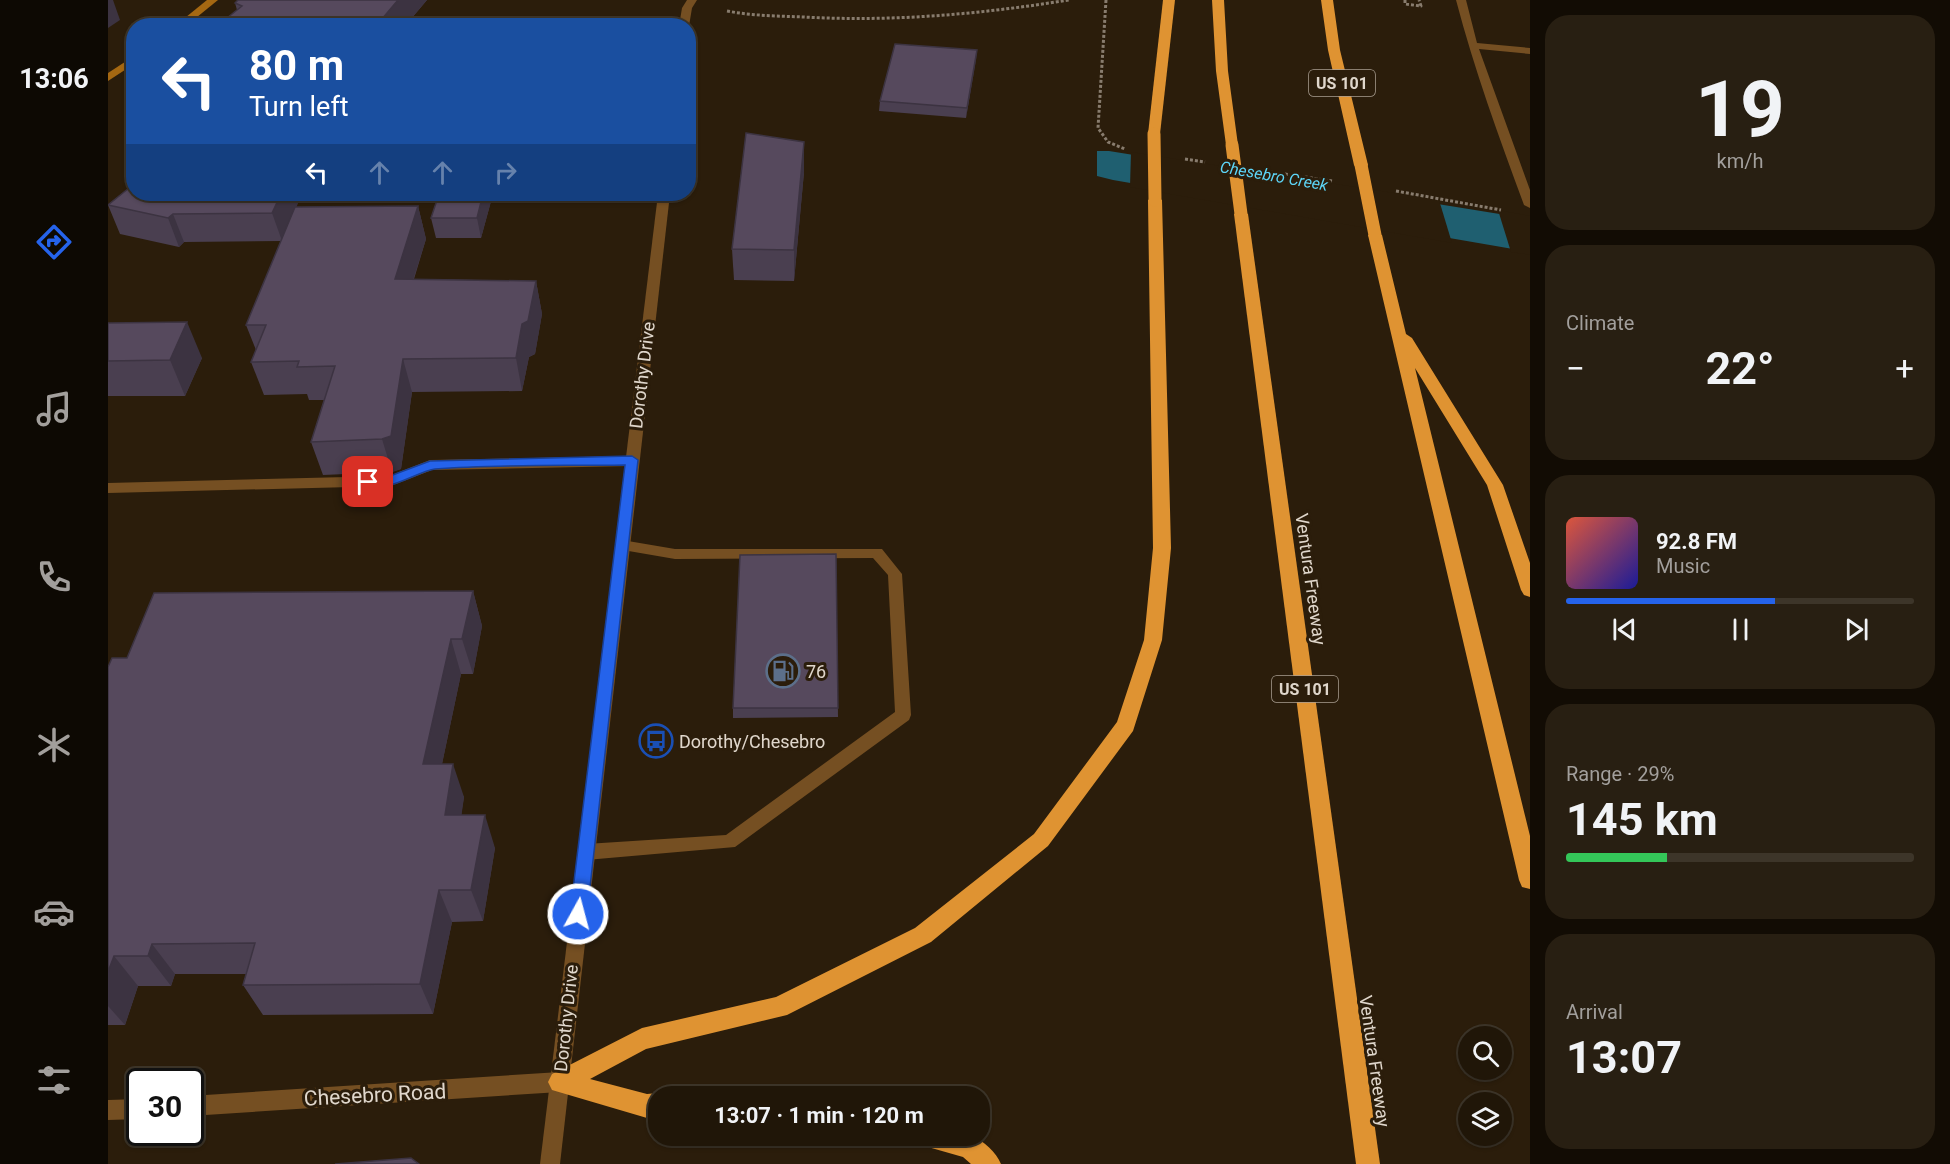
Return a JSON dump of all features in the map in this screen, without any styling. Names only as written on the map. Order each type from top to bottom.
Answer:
[{"type":"highway","points":[[560,1082],[642,1039],[779,1007],[923,935],[1041,840],[1126,725],[1153,640],[1162,548],[1154,134],[1169,0]]},
{"type":"highway","name":"Ventura Freeway","points":[[1218,0],[1222,71],[1368,1164]]},
{"type":"highway","name":"US 101","points":[[1327,0],[1334,50],[1395,325],[1530,880]]},
{"type":"highway","points":[[1395,325],[1495,485],[1530,590]]},
{"type":"highway","points":[[560,1082],[648,1106]]},
{"type":"highway","points":[[966,1146],[989,1164]]},
{"type":"main road","points":[[189,18],[213,0]]},
{"type":"main road","points":[[108,78],[126,65]]},
{"type":"street","points":[[685,18],[687,8],[692,0]]},
{"type":"street","points":[[1461,0],[1472,45],[1498,123],[1530,205]]},
{"type":"street","points":[[1472,45],[1530,51]]},
{"type":"street","name":"Dorothy Drive","points":[[550,1164],[663,201]]},
{"type":"street","points":[[108,488],[391,481],[430,465],[632,460]]},
{"type":"street","points":[[586,852],[729,842],[903,715],[895,574],[877,553],[675,554],[622,545]]},
{"type":"street","name":"Chesebro Road","points":[[204,1105],[560,1082]]},
{"type":"street","points":[[108,1110],[126,1109]]},
{"type":"path","points":[[727,12],[814,18],[882,19],[1013,10],[1069,0]]},
{"type":"path","points":[[1106,0],[1098,128],[1101,136],[1109,143],[1131,150]]},
{"type":"path","points":[[1405,0],[1405,4],[1421,6],[1419,0]]},
{"type":"path","points":[[1178,158],[1214,163]]},
{"type":"path","points":[[1261,170],[1332,181]]},
{"type":"path","points":[[1391,190],[1508,211]]},
{"type":"water","points":[[1097,151],[1109,151],[1530,219],[1530,252],[1113,180],[1097,176]]},
{"type":"pier","points":[[1131,152],[1439,200],[1452,243],[1130,187]]},
{"type":"pier","points":[[1498,210],[1530,216],[1530,255],[1511,252]]},
{"type":"building","points":[[238,0],[398,0],[383,18],[227,18],[242,6],[235,3]]},
{"type":"building","points":[[895,44],[977,50],[967,108],[880,101]]},
{"type":"building","points":[[746,133],[804,142],[794,250],[732,249]]},
{"type":"building","points":[[126,190],[126,201],[278,201],[272,213],[173,214],[168,218],[108,205]]},
{"type":"building","points":[[437,201],[481,201],[477,218],[431,218]]},
{"type":"building","points":[[418,206],[395,279],[536,281],[528,321],[522,324],[516,358],[403,359],[391,436],[382,439],[311,442],[335,366],[297,367],[299,361],[251,362],[266,325],[246,325],[295,207]]},
{"type":"building","points":[[187,322],[170,360],[108,361],[108,323]]},
{"type":"building","points":[[836,554],[838,708],[733,708],[740,555]]},
{"type":"building","points":[[473,591],[462,639],[451,639],[423,764],[453,764],[445,815],[485,815],[471,890],[439,890],[420,984],[243,985],[255,943],[152,944],[148,956],[114,956],[108,972],[108,667],[112,658],[127,658],[154,593]]},
{"type":"building","points":[[411,1158],[419,1164],[335,1164]]},
{"type":"place","name":"76","points":[[783,671]]},
{"type":"place","name":"Dorothy/Chesebro","points":[[656,741]]},
{"type":"route","points":[[368,482],[391,481],[430,465],[632,460],[578,914]]},
{"type":"water label","name":"Chesebro Creek","points":[[1274,176]]}]
